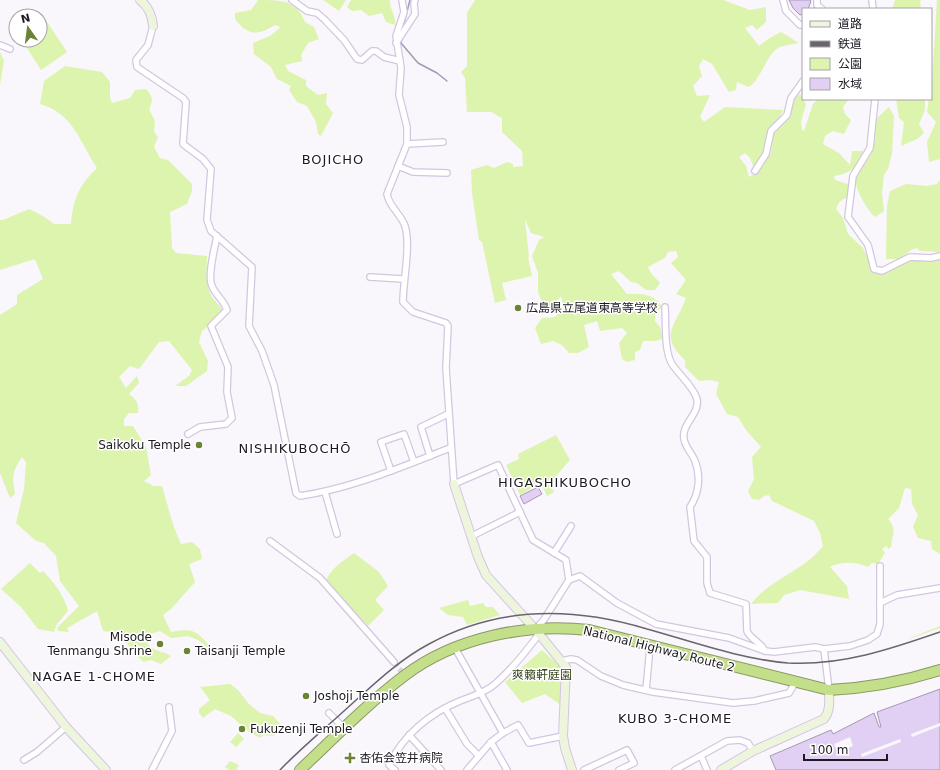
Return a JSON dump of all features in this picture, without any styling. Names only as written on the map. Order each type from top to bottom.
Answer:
[{"type":"highway","name":"National Highway Route 2","points":[[300,770],[403,673],[455,648],[493,636],[567,628],[589,630],[795,683],[829,690],[881,686],[940,670]]},
{"type":"street","points":[[140,0],[148,8],[152,17],[153,26],[148,45],[136,60],[137,66],[140,70],[178,94],[186,102],[183,144],[203,159],[211,169],[207,220],[211,231],[252,267],[249,326],[262,351],[274,385],[296,492],[300,496],[325,492],[368,480],[450,448]]},
{"type":"street","points":[[292,0],[307,11],[317,13],[325,20],[344,40],[357,59],[362,60],[376,51],[384,57],[400,61]]},
{"type":"street","points":[[402,0],[404,12],[396,36],[396,44],[400,61],[399,94],[407,127],[407,144],[387,194],[388,202],[405,226],[407,240],[403,279],[403,302],[413,312],[446,323],[448,326],[446,368],[450,448],[454,484],[478,557],[486,575],[537,631],[562,661],[566,670],[563,736],[572,770]]},
{"type":"street","points":[[396,44],[400,35],[415,14],[415,0]]},
{"type":"street","points":[[783,0],[786,11],[801,25]]},
{"type":"street","points":[[817,0],[817,5],[820,8]]},
{"type":"street","points":[[0,45],[10,49]]},
{"type":"street","points":[[754,171],[766,154],[771,131],[787,115],[791,98],[802,82]]},
{"type":"street","points":[[875,100],[870,148],[854,176],[848,217],[868,245],[874,269],[882,271],[910,257],[931,258],[940,256]]},
{"type":"street","points":[[407,144],[443,142]]},
{"type":"street","points":[[398,166],[413,172],[447,173]]},
{"type":"street","points":[[188,434],[200,427],[226,424],[232,418],[227,392],[228,367],[211,326],[227,310],[225,302],[218,296],[211,284],[213,255],[217,236]]},
{"type":"street","points":[[370,277],[403,279]]},
{"type":"street","points":[[665,307],[666,334],[670,360],[697,399],[697,407],[684,430],[684,438],[695,460],[698,474],[696,499],[690,507],[694,541],[708,557],[707,588],[710,593],[746,604],[748,634],[762,644],[765,651]]},
{"type":"street","points":[[430,456],[421,427],[448,414]]},
{"type":"street","points":[[391,471],[381,442],[404,434],[414,462]]},
{"type":"street","points":[[454,484],[498,465],[533,540],[566,560],[569,580]]},
{"type":"street","points":[[325,492],[337,534]]},
{"type":"street","points":[[472,536],[520,512]]},
{"type":"street","points":[[554,553],[571,526]]},
{"type":"street","points":[[270,541],[320,578],[394,662]]},
{"type":"street","points":[[395,770],[389,765],[395,752],[424,721],[444,708],[481,694],[496,684],[537,631],[569,580],[580,576],[617,603],[661,626],[729,638],[765,651],[774,652],[815,647],[824,649],[850,646],[868,640],[877,634],[880,624],[880,566]]},
{"type":"street","points":[[880,604],[897,595],[940,588]]},
{"type":"street","points":[[0,642],[66,727],[106,770]]},
{"type":"street","points":[[646,690],[650,646]]},
{"type":"street","points":[[455,648],[503,733]]},
{"type":"street","points":[[721,770],[753,750],[824,719],[828,714],[829,690],[824,649]]},
{"type":"street","points":[[562,661],[571,658],[577,660],[601,676],[623,685],[646,690],[733,703],[754,701],[789,693],[795,683]]},
{"type":"street","points":[[152,770],[172,731],[169,707]]},
{"type":"street","points":[[444,708],[467,744],[479,756]]},
{"type":"street","points":[[329,713],[345,729]]},
{"type":"street","points":[[467,770],[491,742],[518,724],[529,743],[563,736]]},
{"type":"street","points":[[24,760],[37,752],[66,727]]},
{"type":"street","points":[[409,736],[442,770]]},
{"type":"street","points":[[675,770],[727,741],[740,740],[748,743],[753,750]]},
{"type":"street","points":[[491,742],[505,769]]},
{"type":"street","points":[[584,770],[627,750],[634,763],[619,770]]},
{"type":"street","points":[[701,756],[707,770]]},
{"type":"green space","points":[[258,0],[281,1],[293,5],[298,9],[305,22],[314,27],[319,39],[308,43],[301,55],[302,61],[285,65],[288,71],[306,80],[306,86],[318,95],[327,93],[326,104],[333,113],[321,136],[318,134],[316,122],[307,106],[297,102],[289,90],[291,86],[277,79],[271,67],[254,54],[253,43],[270,36],[281,27],[275,25],[263,31],[253,32],[244,29],[235,19],[235,13],[251,10]]},
{"type":"green space","points":[[323,0],[346,0],[339,11]]},
{"type":"green space","points":[[351,0],[390,0],[395,25],[386,22],[382,13],[369,16],[361,10],[352,11],[347,7]]},
{"type":"green space","points":[[475,0],[723,0],[750,10],[766,7],[766,22],[757,30],[752,25],[745,28],[759,46],[781,32],[799,43],[782,46],[775,50],[771,54],[757,78],[749,87],[737,82],[736,90],[729,92],[712,64],[703,59],[699,66],[702,76],[693,86],[697,96],[710,95],[700,117],[704,122],[725,107],[783,110],[765,150],[754,168],[750,158],[745,153],[739,157],[746,166],[749,177],[758,172],[771,153],[774,132],[789,116],[793,99],[800,94],[802,100],[806,104],[801,122],[802,130],[804,131],[813,104],[817,100],[848,100],[843,107],[845,114],[851,120],[844,134],[833,131],[825,136],[823,144],[839,153],[850,165],[852,151],[863,151],[859,162],[853,169],[834,176],[835,180],[848,184],[848,197],[839,202],[836,209],[843,218],[848,234],[863,248],[873,270],[882,272],[910,259],[940,258],[940,554],[932,549],[931,541],[918,538],[913,527],[918,515],[912,504],[911,489],[905,488],[899,508],[888,519],[892,524],[893,529],[891,545],[889,549],[886,546],[882,549],[885,553],[878,564],[872,563],[868,567],[854,563],[844,563],[830,567],[847,586],[849,599],[800,590],[784,595],[778,603],[751,604],[768,588],[815,555],[823,546],[820,533],[814,521],[772,501],[769,495],[764,496],[759,500],[752,499],[748,491],[754,479],[752,457],[761,447],[746,430],[738,417],[727,414],[716,394],[719,382],[710,380],[699,381],[685,367],[685,360],[672,343],[672,329],[686,298],[676,294],[686,280],[671,263],[678,257],[676,251],[668,252],[665,258],[648,267],[660,283],[655,290],[646,290],[637,283],[631,282],[619,271],[611,274],[627,294],[648,295],[656,300],[662,308],[655,311],[655,321],[660,327],[663,339],[643,341],[640,350],[635,352],[635,360],[627,362],[622,359],[619,343],[627,333],[622,328],[600,331],[597,321],[584,325],[589,347],[578,353],[569,353],[562,345],[553,341],[541,344],[535,328],[542,318],[555,317],[564,307],[561,296],[555,304],[545,310],[538,292],[538,273],[532,256],[539,240],[544,237],[531,233],[525,219],[528,257],[532,276],[502,283],[506,300],[495,303],[482,242],[479,240],[472,193],[471,170],[487,165],[494,168],[507,162],[513,164],[513,167],[523,166],[522,151],[502,132],[502,118],[491,112],[467,112],[465,78],[461,72],[467,66],[467,13]]},
{"type":"green space","points":[[895,0],[922,0],[920,1],[921,8],[892,8]]},
{"type":"green space","points":[[937,0],[940,0],[940,159],[929,162],[927,142],[936,122],[927,112],[929,100],[932,100]]},
{"type":"green space","points":[[48,24],[67,52],[41,70],[27,48],[48,48]]},
{"type":"green space","points":[[0,52],[4,61],[0,85]]},
{"type":"green space","points":[[65,66],[102,72],[110,82],[110,98],[112,103],[130,98],[135,90],[146,89],[150,94],[152,101],[149,109],[155,121],[154,132],[158,137],[154,147],[160,158],[168,160],[192,184],[192,191],[187,204],[170,212],[172,248],[176,253],[207,256],[209,291],[224,313],[202,331],[199,342],[208,361],[207,371],[186,386],[175,386],[189,376],[192,370],[169,341],[159,342],[139,369],[130,366],[119,377],[126,388],[137,376],[139,383],[129,394],[137,402],[138,413],[129,413],[124,419],[124,426],[133,426],[146,447],[151,475],[144,481],[154,486],[162,486],[181,544],[192,542],[200,549],[202,559],[189,564],[195,582],[171,609],[163,615],[171,632],[187,630],[192,631],[200,636],[214,650],[210,651],[204,644],[188,636],[171,638],[160,631],[153,633],[147,643],[156,650],[171,656],[161,664],[151,660],[143,662],[128,645],[121,633],[103,631],[97,611],[67,628],[69,632],[58,631],[57,628],[79,606],[60,581],[56,556],[44,543],[36,541],[16,523],[24,489],[26,462],[22,457],[16,467],[13,478],[15,494],[10,498],[0,473],[0,315],[17,304],[17,295],[43,279],[35,259],[0,270],[0,220],[29,209],[43,216],[54,224],[71,224],[73,208],[78,193],[81,187],[97,168],[68,121],[51,108],[40,104],[44,81]]},
{"type":"green space","points":[[896,100],[925,100],[925,110],[919,124],[924,133],[917,139],[901,146],[904,122],[899,118]]},
{"type":"green space","points":[[889,107],[894,116],[892,154],[888,169],[884,175],[882,193],[884,211],[875,217],[861,198],[855,180],[857,173],[868,159],[872,151],[875,138],[876,119]]},
{"type":"green space","points":[[940,180],[940,252],[920,251],[917,248],[911,250],[900,259],[886,259],[887,206],[890,191],[906,184],[927,186],[937,184]]},
{"type":"green space","points":[[556,435],[570,460],[550,483],[554,492],[547,496],[541,483],[520,495],[506,465],[519,459],[518,454]]},
{"type":"green space","points":[[354,553],[379,572],[388,586],[375,600],[384,610],[368,626],[326,581],[334,569]]},
{"type":"green space","points":[[30,563],[40,573],[43,571],[51,580],[61,595],[68,611],[57,624],[54,632],[38,629],[21,607],[1,589]]},
{"type":"green space","points":[[468,600],[470,606],[483,603],[486,607],[493,607],[500,615],[467,625],[463,617],[448,615],[439,608]]},
{"type":"green space","points":[[940,626],[940,628],[909,639],[910,638]]},
{"type":"green space","name":"爽籟軒庭園","points":[[542,650],[564,670],[561,705],[545,694],[522,703],[505,682]]},
{"type":"green space","points":[[230,684],[238,690],[249,704],[260,713],[273,716],[283,727],[279,733],[277,732],[273,736],[264,735],[260,738],[249,732],[231,716],[215,709],[203,718],[199,713],[199,709],[210,700],[200,687]]},
{"type":"green space","points":[[238,733],[244,739],[236,747],[230,742]]},
{"type":"green space","points":[[230,761],[239,765],[236,770],[229,770],[225,767]]},
{"type":"water","points":[[789,0],[811,1],[808,8],[802,8],[802,14],[800,15],[793,8]]},
{"type":"water","points":[[538,487],[542,494],[524,504],[520,496]]},
{"type":"water","points":[[940,689],[940,770],[776,770],[770,756],[831,730],[833,734],[874,713],[879,727],[881,727],[877,712]]},
{"type":"pier","points":[[940,723],[940,726],[912,737],[911,734]]},
{"type":"pier","points":[[850,737],[853,746],[838,752],[834,744]]},
{"type":"pier","points":[[900,739],[901,742],[862,757],[861,754]]},
{"type":"waterway","points":[[403,27],[410,0]]},
{"type":"waterway","points":[[402,37],[401,43],[418,63],[437,73],[447,81]]},
{"type":"tunnel","points":[[394,662],[401,671]]},
{"type":"railway","points":[[280,770],[303,747],[374,684],[406,658],[429,644],[455,632],[482,623],[509,617],[536,614],[564,614],[592,617],[620,622],[752,658],[788,663],[827,662],[866,655],[940,632]]},
{"type":"place","name":"広島県立尾道東高等学校","points":[[518,308]]},
{"type":"place","name":"Saikoku Temple","points":[[199,445]]},
{"type":"place","name":"Misode Tenmangu Shrine","points":[[160,644]]},
{"type":"place","name":"Taisanji Temple","points":[[187,651]]},
{"type":"place","name":"Joshoji Temple","points":[[306,696]]},
{"type":"place","name":"Fukuzenji Temple","points":[[242,729]]},
{"type":"place","name":"杏佑会笠井病院","points":[[350,758]]},
{"type":"district","name":"BOJICHO","points":[[333,159]]},
{"type":"district","name":"NISHIKUBOCHŌ","points":[[295,448]]},
{"type":"district","name":"HIGASHIKUBOCHO","points":[[565,482]]},
{"type":"district","name":"NAGAE 1-CHOME","points":[[94,676]]},
{"type":"district","name":"KUBO 3-CHOME","points":[[675,718]]}]
